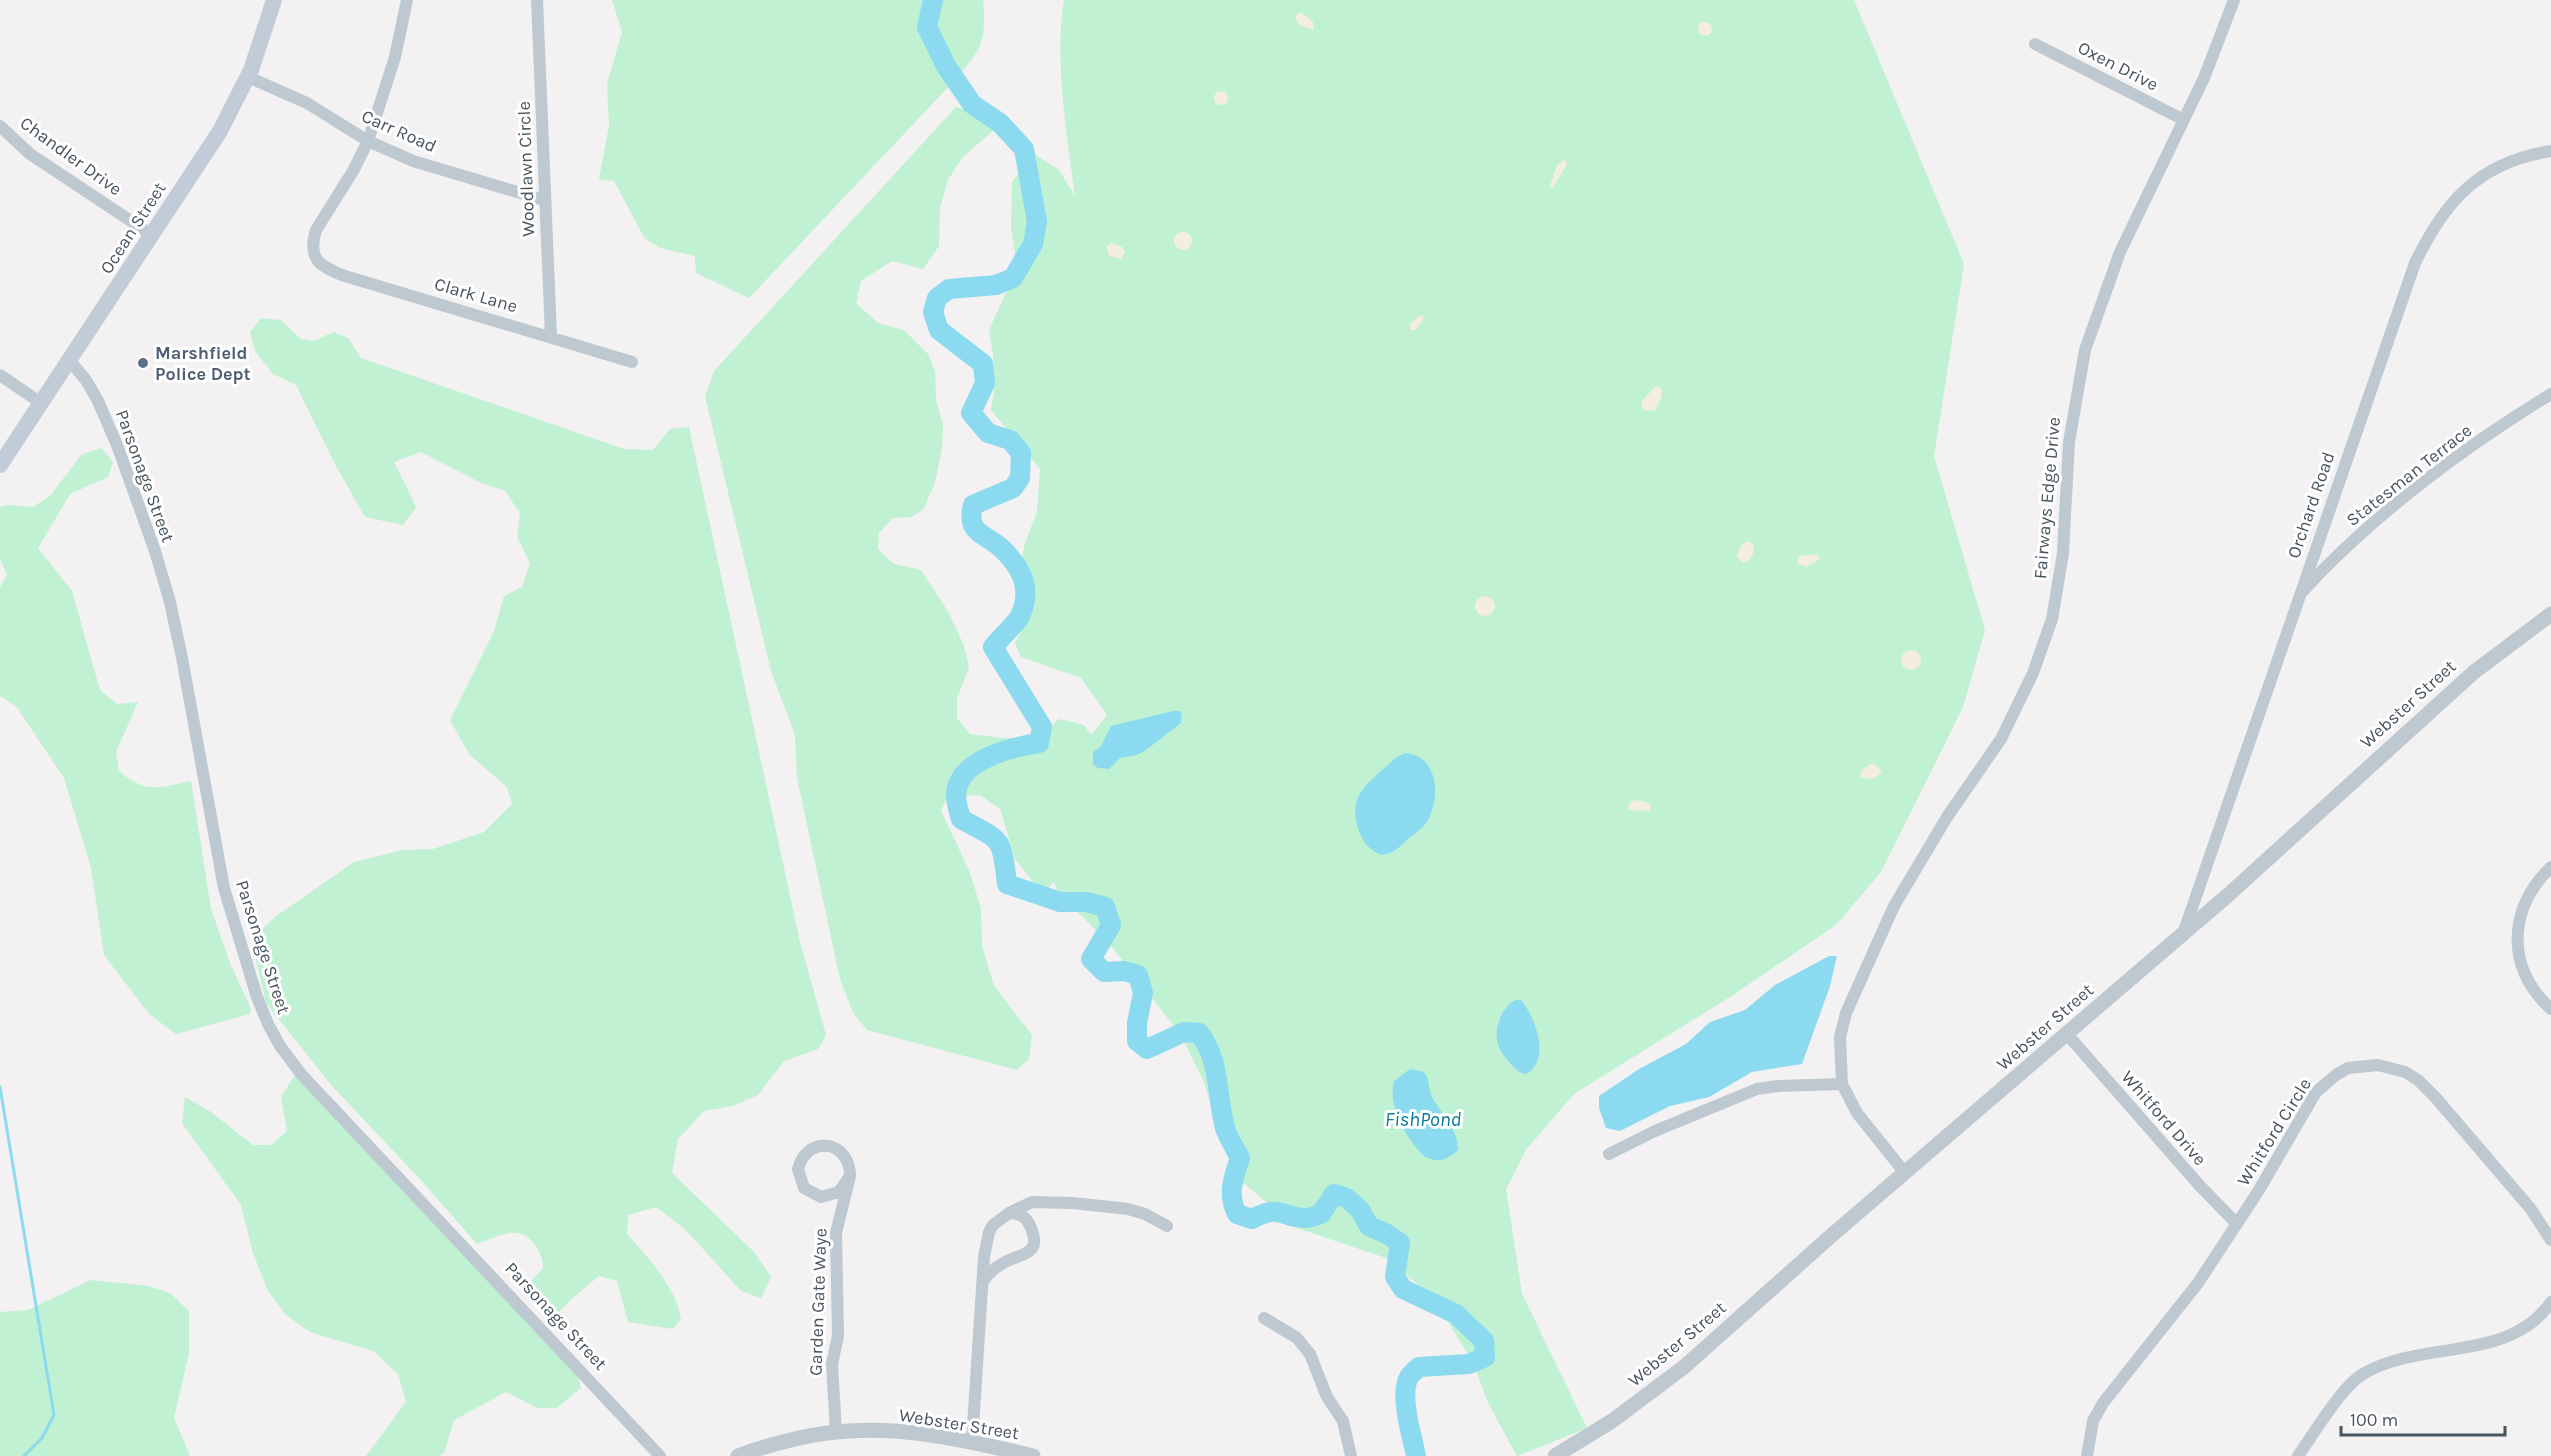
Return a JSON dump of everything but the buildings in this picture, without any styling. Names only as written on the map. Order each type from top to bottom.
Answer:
[{"type":"main road","name":"Ocean Street","points":[[0,465],[220,131],[248,77],[274,0]]},
{"type":"street","points":[[368,141],[396,57],[407,0]]},
{"type":"street","name":"Woodlawn Circle","points":[[537,0],[542,75],[544,200],[551,336]]},
{"type":"street","name":"Fairways Edge Drive","points":[[1905,1173],[1857,1113],[1842,1084],[1840,1037],[1846,1013],[1893,906],[2014,715],[2043,646],[2052,619],[2063,553],[2069,442],[2085,350],[2120,252],[2204,78],[2234,0]]},
{"type":"street","name":"Oxen Drive","points":[[2035,44],[2184,120]]},
{"type":"street","name":"Carr Road","points":[[248,77],[307,103],[368,141],[413,161],[544,200]]},
{"type":"street","name":"Chandler Drive","points":[[0,126],[30,154],[152,235]]},
{"type":"street","name":"Clark Lane","points":[[368,141],[353,171],[316,230],[313,241],[315,256],[327,270],[632,362]]},
{"type":"street","name":"Orchard Road","points":[[2182,934],[2412,271],[2428,237],[2452,201],[2478,179],[2518,159],[2551,151]]},
{"type":"street","name":"Parsonage Street","points":[[69,360],[86,380],[98,401],[117,445],[158,561],[170,602],[182,658],[224,888],[257,997],[268,1024],[280,1046],[301,1074],[454,1234],[660,1456]]},
{"type":"street","points":[[0,375],[41,403]]},
{"type":"street","name":"Statesman Terrace","points":[[2300,596],[2321,572],[2394,506],[2481,441],[2551,394]]},
{"type":"street","name":"Webster Street","points":[[1555,1456],[1597,1432],[1684,1367],[2299,833],[2350,783],[2466,679],[2551,614]]},
{"type":"street","points":[[2551,867],[2540,877],[2524,902],[2519,916],[2518,943],[2520,956],[2530,983],[2538,996],[2551,1009]]},
{"type":"street","name":"Whitford Drive","points":[[2066,1033],[2200,1186],[2237,1224]]},
{"type":"street","name":"Whitford Circle","points":[[2087,1456],[2093,1421],[2103,1403],[2198,1283],[2237,1224],[2316,1092],[2348,1068],[2378,1065],[2405,1072],[2418,1080],[2530,1208],[2551,1240]]},
{"type":"street","points":[[1609,1154],[1655,1131],[1757,1089],[1842,1084]]},
{"type":"street","points":[[827,1146],[834,1147],[845,1156],[850,1176],[839,1192],[821,1197],[804,1188],[800,1182],[798,1169],[808,1151],[827,1146]]},
{"type":"street","name":"Garden Gate Waye","points":[[836,1432],[832,1364],[838,1336],[836,1233],[850,1176]]},
{"type":"street","points":[[972,1442],[983,1281],[989,1232],[993,1225],[1009,1213],[1032,1202],[1073,1203],[1128,1209],[1145,1214],[1167,1226]]},
{"type":"street","points":[[983,1281],[999,1265],[1025,1256],[1034,1244],[1035,1238],[1029,1221],[1017,1213],[1009,1213]]},
{"type":"street","points":[[2298,1456],[2345,1391],[2361,1375],[2412,1356],[2512,1336],[2540,1317],[2551,1302]]},
{"type":"street","points":[[1264,1318],[1297,1338],[1310,1354],[1327,1397],[1343,1421],[1351,1456]]},
{"type":"street","name":"Webster Street","points":[[738,1456],[786,1441],[836,1432],[916,1433],[972,1442],[1033,1456]]},
{"type":"green space","points":[[612,0],[983,0],[984,27],[980,46],[962,72],[749,298],[696,273],[695,256],[660,248],[645,239],[614,181],[599,179],[609,126],[607,84],[622,32]]},
{"type":"green space","points":[[1064,0],[1854,0],[1964,264],[1934,456],[1985,630],[1963,707],[1881,872],[1836,925],[1733,995],[1574,1094],[1526,1150],[1506,1189],[1522,1294],[1587,1428],[1517,1456],[1488,1403],[1473,1362],[1432,1296],[1386,1258],[1297,1228],[1239,1179],[1224,1144],[1203,1080],[1181,1035],[1112,947],[1059,893],[1054,882],[1044,891],[1034,883],[1015,859],[1000,809],[980,795],[947,797],[941,811],[969,870],[981,908],[982,946],[994,986],[1032,1035],[1029,1059],[1017,1070],[867,1030],[853,1013],[840,979],[797,778],[795,735],[771,671],[705,396],[714,371],[956,107],[979,113],[996,128],[962,158],[948,180],[940,207],[939,246],[923,269],[892,261],[861,281],[856,303],[878,323],[904,330],[928,354],[935,371],[936,400],[943,425],[942,448],[935,483],[923,510],[911,517],[893,518],[879,533],[878,549],[894,564],[921,570],[949,613],[964,646],[969,667],[957,699],[957,718],[970,734],[1003,738],[1039,738],[1059,719],[1084,725],[1091,735],[1107,715],[1081,678],[1021,657],[1015,643],[1032,609],[1021,562],[1025,543],[1037,512],[1040,469],[991,410],[994,392],[993,356],[989,330],[1017,268],[1011,227],[1012,182],[1033,153],[1059,170],[1075,196],[1061,72],[1061,23]]},
{"type":"green space","points":[[261,318],[281,320],[301,339],[313,341],[334,332],[348,338],[361,358],[624,449],[653,450],[670,429],[689,427],[800,942],[826,1035],[818,1049],[784,1061],[758,1095],[733,1106],[704,1111],[678,1139],[672,1173],[755,1253],[771,1277],[761,1298],[741,1291],[686,1230],[656,1207],[628,1215],[627,1234],[660,1273],[674,1296],[681,1319],[673,1329],[628,1322],[617,1281],[599,1276],[571,1299],[552,1320],[542,1314],[528,1292],[530,1283],[543,1268],[541,1255],[534,1243],[524,1235],[510,1233],[477,1244],[419,1178],[332,1086],[266,1003],[253,947],[258,933],[275,917],[354,862],[402,850],[433,849],[484,832],[512,804],[507,787],[469,754],[450,720],[494,631],[504,596],[522,587],[530,563],[517,537],[520,513],[505,491],[479,482],[421,452],[394,462],[416,507],[403,525],[365,517],[335,464],[296,385],[273,374],[255,351],[250,332]]},
{"type":"green space","points":[[102,448],[113,462],[108,477],[70,494],[38,548],[72,591],[100,690],[117,704],[138,702],[116,752],[119,771],[145,786],[161,787],[191,781],[211,909],[230,963],[251,1009],[250,1014],[176,1034],[149,1014],[104,955],[91,868],[64,778],[16,706],[0,696],[0,587],[7,575],[0,559],[0,507],[9,505],[33,507],[50,496],[82,454]]},
{"type":"green space","points":[[295,1075],[577,1374],[581,1388],[557,1408],[537,1408],[506,1392],[454,1420],[444,1453],[439,1456],[366,1456],[406,1402],[398,1374],[373,1351],[310,1332],[286,1315],[268,1291],[253,1253],[241,1205],[182,1123],[185,1097],[211,1112],[253,1145],[271,1145],[287,1131],[281,1097]]},
{"type":"green space","points":[[91,1280],[149,1286],[170,1293],[189,1311],[189,1353],[174,1418],[190,1456],[0,1456],[0,1312],[28,1310]]},
{"type":"sand","points":[[1301,12],[1313,22],[1314,30],[1298,22],[1295,16]]},
{"type":"sand","points":[[1705,22],[1710,24],[1712,29],[1710,34],[1705,36],[1700,34],[1698,29],[1700,24]]},
{"type":"sand","points":[[1218,91],[1224,91],[1228,98],[1224,105],[1218,105],[1214,101],[1214,95]]},
{"type":"sand","points":[[1565,159],[1566,166],[1552,189],[1550,186],[1557,165]]},
{"type":"sand","points":[[1183,232],[1189,235],[1192,241],[1189,247],[1183,250],[1177,247],[1174,241],[1177,235]]},
{"type":"sand","points":[[1112,243],[1122,247],[1125,251],[1121,259],[1109,256],[1106,246]]},
{"type":"sand","points":[[1421,315],[1424,318],[1416,330],[1410,330],[1410,324]]},
{"type":"sand","points":[[1656,386],[1662,389],[1661,399],[1655,410],[1646,411],[1641,402]]},
{"type":"sand","points":[[1749,541],[1753,544],[1754,551],[1751,558],[1743,563],[1737,556],[1742,544]]},
{"type":"sand","points":[[1817,554],[1820,559],[1806,567],[1797,563],[1799,556]]},
{"type":"sand","points":[[1485,596],[1492,599],[1495,606],[1492,613],[1485,616],[1478,613],[1475,606],[1478,599]]},
{"type":"sand","points":[[1911,650],[1918,653],[1921,660],[1918,667],[1911,670],[1904,667],[1901,660],[1904,653]]},
{"type":"sand","points":[[1871,764],[1876,765],[1881,773],[1873,779],[1860,777],[1861,770]]},
{"type":"sand","points":[[1634,800],[1651,805],[1650,811],[1629,810],[1628,805]]},
{"type":"water","points":[[1179,711],[1182,714],[1181,723],[1146,750],[1137,755],[1120,758],[1109,769],[1098,768],[1093,764],[1093,752],[1101,746],[1111,726]]},
{"type":"water","points":[[1405,753],[1424,761],[1430,769],[1434,779],[1435,800],[1426,823],[1396,850],[1381,855],[1369,847],[1361,837],[1356,819],[1356,803],[1367,784],[1392,761]]},
{"type":"water","points":[[1829,956],[1837,956],[1830,986],[1802,1064],[1752,1072],[1709,1097],[1670,1106],[1620,1131],[1606,1128],[1599,1108],[1599,1096],[1639,1069],[1686,1044],[1710,1022],[1745,1010],[1775,985]]},
{"type":"water","points":[[1516,1000],[1521,1000],[1536,1027],[1540,1049],[1534,1067],[1526,1074],[1510,1063],[1497,1041],[1499,1020],[1506,1008]]},
{"type":"water","name":"FishPond","points":[[1410,1069],[1424,1072],[1428,1079],[1431,1096],[1456,1136],[1458,1150],[1447,1158],[1434,1160],[1425,1157],[1400,1122],[1393,1101],[1394,1081]]},
{"type":"waterway","points":[[933,0],[927,27],[946,66],[972,104],[1000,123],[1024,149],[1037,222],[1033,244],[1013,278],[996,285],[949,289],[937,298],[933,312],[939,330],[983,364],[985,383],[971,413],[988,433],[1010,440],[1021,453],[1020,478],[1013,488],[973,505],[971,514],[974,527],[1007,554],[1023,578],[1025,596],[1020,616],[993,647],[1042,727],[1039,743],[988,757],[966,773],[959,783],[956,795],[961,819],[985,832],[997,842],[1003,856],[1007,884],[1060,902],[1087,902],[1105,907],[1111,925],[1091,959],[1104,972],[1124,971],[1138,975],[1143,993],[1137,1023],[1137,1041],[1147,1049],[1184,1032],[1199,1033],[1215,1067],[1225,1128],[1240,1158],[1233,1179],[1232,1193],[1237,1214],[1252,1219],[1269,1212],[1280,1212],[1308,1218],[1321,1214],[1334,1194],[1347,1198],[1360,1210],[1369,1226],[1400,1243],[1395,1277],[1403,1289],[1456,1314],[1484,1341],[1485,1357],[1469,1364],[1419,1367],[1409,1377],[1405,1394],[1409,1427],[1416,1456]]},
{"type":"waterway","points":[[0,1087],[54,1415],[42,1438],[24,1456]]},
{"type":"place","name":"Marshfield Police Dept","points":[[143,363]]}]
